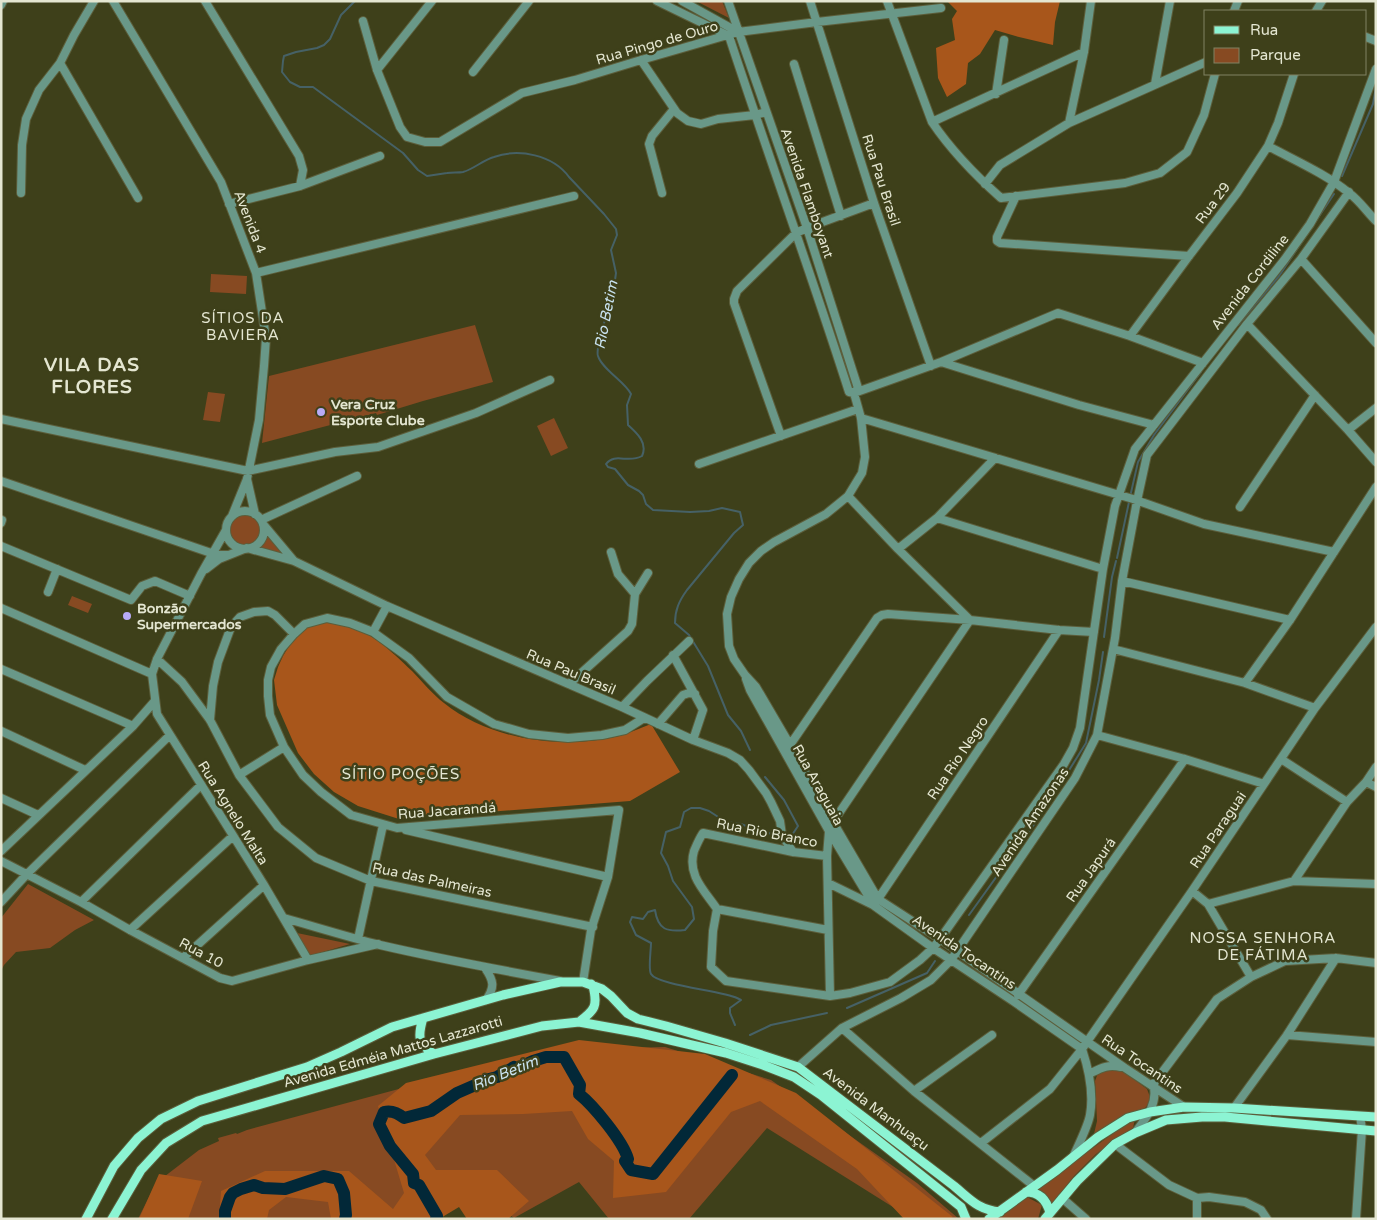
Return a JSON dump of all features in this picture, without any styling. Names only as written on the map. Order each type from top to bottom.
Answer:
[{"type":"main road","name":"Avenida Edméia Mattos Lazzarotti","points":[[86,1219],[114,1166],[138,1138],[161,1119],[198,1101],[307,1067],[392,1027],[548,984],[564,982],[587,983]]},
{"type":"main road","points":[[579,1022],[592,1011],[596,998],[593,986],[587,983]]},
{"type":"main road","name":"Avenida Manhuaçu","points":[[587,983],[602,989],[627,1013],[638,1019],[725,1043],[764,1060],[794,1077],[821,1095],[961,1207],[966,1219]]},
{"type":"main road","points":[[423,1018],[419,1031],[421,1043],[434,1054]]},
{"type":"main road","name":"Avenida Edméia Mattos Lazzarotti","points":[[112,1219],[141,1170],[166,1143],[202,1121],[434,1054],[542,1026],[579,1022],[640,1033],[726,1053]]},
{"type":"main road","name":"Avenida Manhuaçu","points":[[726,1053],[798,1067],[974,1202],[986,1210],[1000,1212]]},
{"type":"main road","points":[[989,1219],[1057,1170],[1098,1137],[1128,1118],[1150,1112],[1184,1107],[1234,1108],[1376,1117]]},
{"type":"main road","points":[[1048,1216],[1077,1181],[1115,1144],[1166,1120],[1202,1116],[1225,1117],[1376,1130]]},
{"type":"main road","points":[[1026,1192],[1037,1194],[1044,1199],[1049,1207],[1048,1216]]},
{"type":"street","points":[[1,5],[3,1]]},
{"type":"street","points":[[22,193],[22,145],[26,119],[39,90],[60,63],[94,1]]},
{"type":"street","name":"Avenida 4","points":[[113,1],[221,182],[256,273],[266,343],[259,420],[247,480],[232,516]]},
{"type":"street","points":[[205,1],[299,156],[303,170],[300,186]]},
{"type":"street","points":[[377,70],[432,1]]},
{"type":"street","points":[[473,72],[529,1]]},
{"type":"street","points":[[657,1],[670,4],[729,36]]},
{"type":"street","points":[[682,1],[738,32]]},
{"type":"street","name":"Avenida Flamboyant","points":[[728,1],[807,228],[858,388],[854,393]]},
{"type":"street","name":"Rua Pau Brasil","points":[[810,1],[874,203],[931,366]]},
{"type":"street","points":[[887,1],[890,14],[932,122],[944,140],[985,184],[1001,198],[1125,183],[1160,174],[1188,152],[1204,115],[1215,75]]},
{"type":"street","points":[[1069,123],[1084,52],[1091,1]]},
{"type":"street","points":[[1155,84],[1170,1]]},
{"type":"street","name":"Rua Pingo de Ouro","points":[[377,70],[400,127],[407,137],[425,142],[440,142],[522,93],[575,80],[738,32],[941,8]]},
{"type":"street","points":[[363,21],[377,70]]},
{"type":"street","name":"Avenida Flamboyant","points":[[729,36],[850,392],[854,393],[861,418],[865,457],[862,473],[848,496],[826,514],[761,551],[749,563],[738,579],[731,597]]},
{"type":"street","points":[[996,94],[1004,40]]},
{"type":"street","points":[[932,122],[1084,52]]},
{"type":"street","points":[[641,60],[677,113],[688,121],[701,124],[718,119],[766,112]]},
{"type":"street","points":[[60,63],[138,198]]},
{"type":"street","points":[[985,184],[1000,165],[1069,123],[1204,63]]},
{"type":"street","points":[[794,64],[841,216]]},
{"type":"street","name":"Avenida Cordiline","points":[[1120,495],[1135,449],[1310,224],[1334,182],[1376,70]]},
{"type":"street","name":"Rua 29","points":[[1130,336],[1237,194],[1268,146],[1278,123],[1294,75]]},
{"type":"street","points":[[662,193],[649,144],[652,136],[674,109]]},
{"type":"street","points":[[1268,146],[1334,182],[1355,197],[1376,222]]},
{"type":"street","points":[[229,204],[300,186],[380,156]]},
{"type":"street","name":"Avenida Cordiline","points":[[1135,500],[1147,455],[1248,324],[1301,259],[1348,192]]},
{"type":"street","points":[[256,273],[574,196]]},
{"type":"street","points":[[1016,196],[997,237],[997,241],[1000,243],[1189,256]]},
{"type":"street","points":[[781,436],[734,299],[737,292],[796,233],[874,203]]},
{"type":"street","points":[[1301,259],[1376,343]]},
{"type":"street","points":[[854,393],[931,366],[1058,313],[1130,336],[1203,363]]},
{"type":"street","points":[[1248,324],[1376,462]]},
{"type":"street","points":[[941,362],[1079,405],[1154,425]]},
{"type":"street","points":[[1,419],[248,471],[334,452],[378,447],[476,413],[550,380]]},
{"type":"street","points":[[1240,507],[1315,395]]},
{"type":"street","points":[[1348,430],[1376,408]]},
{"type":"street","points":[[699,464],[858,409]]},
{"type":"street","points":[[861,418],[1120,495],[1204,524],[1334,552]]},
{"type":"street","points":[[898,549],[937,518],[995,458]]},
{"type":"street","points":[[260,519],[357,476]]},
{"type":"street","name":"Avenida 4","points":[[247,480],[260,519]]},
{"type":"street","points":[[1,482],[222,556],[227,555]]},
{"type":"street","points":[[1245,683],[1290,620],[1376,487]]},
{"type":"street","name":"Avenida Amazonas","points":[[830,996],[850,993],[890,982],[933,948],[1064,764],[1073,748],[1080,728],[1114,506],[1120,495]]},
{"type":"street","points":[[848,496],[898,549],[970,620]]},
{"type":"street","name":"Avenida Amazonas","points":[[798,1067],[842,1028],[901,998],[931,980],[951,960],[1075,778],[1097,735],[1113,649],[1135,500]]},
{"type":"street","points":[[1,608],[152,674],[157,659],[226,530],[227,523],[236,513],[245,511],[260,519]]},
{"type":"street","points":[[937,518],[1104,569]]},
{"type":"street","points":[[201,574],[214,562],[227,555],[253,547],[261,540],[263,534],[260,519]]},
{"type":"street","name":"Rua Pau Brasil","points":[[260,519],[274,539],[294,561]]},
{"type":"street","points":[[226,530],[232,544],[246,548]]},
{"type":"street","points":[[2,547],[132,600],[142,586],[155,582],[190,596]]},
{"type":"street","name":"Rua Pau Brasil","points":[[246,548],[294,561],[387,606],[622,707],[693,740],[728,752],[740,760],[749,770],[771,802],[780,822],[782,836],[793,852]]},
{"type":"street","points":[[611,552],[620,577],[635,594]]},
{"type":"street","points":[[48,592],[57,569]]},
{"type":"street","points":[[569,684],[628,630],[632,624],[635,594],[648,573]]},
{"type":"street","points":[[1122,581],[1290,620]]},
{"type":"street","name":"Rua Araguaia","points":[[731,597],[727,614],[729,646],[734,659],[756,687],[790,745],[876,902]]},
{"type":"street","points":[[373,632],[387,606]]},
{"type":"street","points":[[210,720],[213,686],[218,662],[231,626],[240,618],[254,612],[268,611],[275,615],[294,634]]},
{"type":"street","points":[[790,745],[877,618],[882,615],[970,620],[1094,632]]},
{"type":"street","name":"Rua Jacarandá","points":[[608,877],[620,810],[397,828],[352,814],[321,792],[303,775],[284,747],[270,716],[268,680],[271,667],[281,649],[294,634],[305,624],[327,618],[350,623],[373,632],[409,658],[447,697],[494,724],[529,734],[568,738],[602,735],[624,730],[644,718]]},
{"type":"street","points":[[828,930],[717,909],[713,931],[711,967],[726,981],[830,996],[827,856],[829,831],[833,822],[970,620]]},
{"type":"street","name":"Rua Paraguai","points":[[981,1143],[1050,1089],[1084,1046],[1315,708],[1376,627]]},
{"type":"street","name":"Rua Rio Negro","points":[[876,902],[1059,630]]},
{"type":"street","points":[[622,707],[689,641]]},
{"type":"street","points":[[1113,649],[1245,683],[1315,708]]},
{"type":"street","points":[[673,655],[703,710],[693,740]]},
{"type":"street","name":"Rua das Palmeiras","points":[[157,659],[182,682],[210,720],[240,776],[278,827],[316,858],[371,881],[592,927]]},
{"type":"street","points":[[1,669],[133,726]]},
{"type":"street","name":"Rua Agnelo Malta","points":[[152,674],[157,714],[264,885],[308,960]]},
{"type":"street","name":"Rua Araguaia","points":[[745,675],[750,690],[829,831],[876,902]]},
{"type":"street","points":[[658,724],[683,695],[695,694]]},
{"type":"street","points":[[1,851],[133,726],[154,702]]},
{"type":"street","points":[[1,731],[85,770]]},
{"type":"street","points":[[1097,735],[1185,759],[1264,784]]},
{"type":"street","points":[[1,902],[27,874],[170,736]]},
{"type":"street","points":[[240,776],[284,747]]},
{"type":"street","name":"Rua Japurá","points":[[1018,994],[1185,759]]},
{"type":"street","points":[[1281,759],[1347,802]]},
{"type":"street","points":[[1294,881],[1347,802],[1366,782],[1376,767]]},
{"type":"street","points":[[1366,782],[1376,786]]},
{"type":"street","points":[[81,902],[201,785]]},
{"type":"street","points":[[1,798],[38,815]]},
{"type":"street","points":[[358,939],[384,825]]},
{"type":"street","points":[[397,828],[608,877],[592,927],[587,983]]},
{"type":"street","name":"Rua Rio Branco","points":[[717,909],[697,881],[693,871],[692,861],[698,840],[703,833],[793,852],[827,856]]},
{"type":"street","points":[[130,930],[233,836]]},
{"type":"street","name":"Rua 10","points":[[1,861],[81,902],[220,978],[232,981],[308,960],[378,944]]},
{"type":"street","points":[[1208,904],[1294,881],[1376,884]]},
{"type":"street","name":"Avenida Tocantins","points":[[828,883],[876,902],[940,939],[1018,994],[1084,1046]]},
{"type":"street","points":[[183,958],[264,885]]},
{"type":"street","points":[[1192,890],[1208,904],[1251,976]]},
{"type":"street","name":"Avenida Tocantins","points":[[876,902],[933,948],[1084,1046]]},
{"type":"street","points":[[284,918],[378,944],[485,968],[564,982]]},
{"type":"street","points":[[1234,1108],[1287,1035],[1336,958]]},
{"type":"street","points":[[1135,1133],[1150,1112],[1155,1095],[1153,1087],[1217,998],[1251,976],[1285,961],[1336,958],[1376,963]]},
{"type":"street","points":[[485,968],[492,979],[493,986],[486,1000]]},
{"type":"street","points":[[842,1028],[914,1091],[1034,1186]]},
{"type":"street","points":[[914,1091],[992,1035]]},
{"type":"street","points":[[1287,1035],[1376,1042]]},
{"type":"street","name":"Rua Tocantins","points":[[1084,1046],[1125,1068],[1184,1107]]},
{"type":"street","name":"Rua Tocantins","points":[[1074,1155],[1090,1116],[1091,1093],[1084,1046]]},
{"type":"street","points":[[1089,1074],[1111,1065],[1125,1068]]},
{"type":"street","points":[[1356,1219],[1362,1129],[1360,1116]]},
{"type":"street","points":[[1115,1144],[1169,1185],[1197,1198],[1209,1197],[1246,1202],[1261,1210],[1267,1219]]},
{"type":"street","points":[[1062,1198],[1086,1219]]},
{"type":"street","points":[[1197,1198],[1197,1219]]},
{"type":"green space","points":[[696,1],[722,1],[729,18]]},
{"type":"green space","points":[[211,274],[247,276],[246,294],[210,292]]},
{"type":"green space","name":"Vera Cruz Esporte Clube","points":[[475,325],[493,382],[377,415],[376,413],[262,443],[269,376]]},
{"type":"green space","points":[[208,392],[225,394],[220,422],[203,420]]},
{"type":"green space","points":[[554,418],[568,448],[551,456],[537,426]]},
{"type":"green space","points":[[245,515],[255,520],[260,530],[255,540],[245,545],[235,540],[230,530],[235,520]]},
{"type":"green space","points":[[266,534],[285,556],[257,549],[264,543]]},
{"type":"green space","points":[[72,596],[92,604],[88,613],[68,605]]},
{"type":"green space","points":[[28,884],[94,920],[75,930],[50,948],[16,952],[1,971],[1,918]]},
{"type":"green space","points":[[297,933],[350,944],[309,956]]},
{"type":"green space","points":[[665,1047],[771,1080],[917,1183],[959,1219],[912,1219],[767,1128],[689,1219],[609,1219],[579,1182],[514,1218],[493,1203],[444,1200],[430,1219],[138,1219],[156,1183],[199,1150],[219,1141],[218,1138],[543,1050]]},
{"type":"green space","points":[[1106,1069],[1120,1070],[1147,1089],[1150,1097],[1149,1103],[1145,1108],[1116,1120],[1094,1134],[1097,1121],[1095,1081],[1098,1073]]},
{"type":"green space","points":[[1135,1119],[1133,1128],[1096,1154],[1074,1176],[1052,1204],[1036,1189],[1115,1132]]},
{"type":"green space","points":[[1027,1197],[1042,1205],[1038,1219],[998,1219]]},
{"type":"shaded area","points":[[947,1],[1060,1],[1055,22],[1053,45],[995,30],[980,54],[968,63],[966,84],[947,97],[938,78],[936,48],[955,40],[952,19],[957,11]]},
{"type":"shaded area","points":[[320,623],[346,625],[367,634],[395,655],[435,696],[462,716],[483,726],[505,733],[527,739],[574,742],[619,736],[651,724],[680,772],[630,801],[399,819],[358,806],[334,792],[314,774],[298,753],[277,705],[274,680],[283,656],[291,643],[303,630]]},
{"type":"shaded area","points":[[579,1040],[705,1054],[796,1093],[953,1217],[950,1219],[904,1219],[857,1169],[760,1101],[731,1112],[666,1192],[613,1198],[614,1161],[588,1139],[572,1111],[460,1115],[425,1155],[436,1170],[497,1170],[529,1201],[508,1219],[467,1219],[459,1207],[439,1219],[331,1219],[328,1202],[286,1197],[269,1210],[267,1219],[219,1219],[221,1191],[265,1171],[349,1171],[393,1209],[404,1193],[378,1106],[406,1083]]},
{"type":"shaded area","points":[[159,1174],[202,1181],[188,1219],[139,1219]]},
{"type":"waterway","name":"Rio Betim","points":[[355,1],[341,15],[330,39],[324,45],[284,56],[282,72],[290,82],[300,87],[313,87],[403,153],[418,170],[427,176],[463,172],[490,158],[504,154],[535,155],[554,163],[562,169],[616,229],[617,235],[611,250],[616,273],[615,280],[598,347],[598,354],[604,366],[631,394],[627,405],[628,425],[641,439],[644,447],[642,456],[632,459],[613,459],[606,464],[608,467],[615,469],[628,485],[639,491],[643,495],[646,504],[653,510],[690,512],[722,508],[740,512],[743,525],[734,533],[684,594],[677,610],[675,623],[689,635],[708,666],[728,715],[741,731],[750,750]]},
{"type":"waterway","points":[[1342,176],[1373,104],[1376,87]]},
{"type":"waterway","points":[[1238,325],[1279,276],[1334,194]]},
{"type":"waterway","points":[[1130,497],[1138,462],[1154,435],[1201,372]]},
{"type":"waterway","points":[[1117,558],[1129,502]]},
{"type":"waterway","points":[[1104,637],[1116,561]]},
{"type":"waterway","points":[[969,915],[1043,812],[1086,743],[1103,652]]},
{"type":"waterway","name":"Rio Betim","points":[[765,777],[784,800],[798,826],[792,835]]},
{"type":"waterway","name":"Rio Betim","points":[[735,1025],[730,1008],[741,1000],[730,995],[677,985],[656,978],[651,974],[651,943],[636,935],[630,922],[632,917],[643,919],[648,912],[655,910],[656,917],[661,926],[673,931],[685,930],[694,919],[692,907],[673,881],[661,853],[666,832],[680,827],[684,812],[691,808],[700,808],[709,811],[726,822],[741,824],[772,834]]},
{"type":"waterway","points":[[847,1008],[927,973],[935,961]]},
{"type":"waterway","points":[[750,1035],[771,1025],[827,1013]]},
{"type":"waterway","name":"Rio Betim","points":[[436,1219],[437,1216],[419,1185],[414,1183],[413,1174],[390,1146],[379,1124],[384,1112],[395,1112],[404,1118],[431,1111],[457,1093],[497,1077],[514,1067],[516,1069],[546,1057],[564,1057],[580,1085],[579,1094],[614,1133],[625,1151],[628,1159],[625,1161],[631,1170],[653,1174],[732,1075]]},
{"type":"waterway","name":"Rio Betim","points":[[225,1219],[225,1211],[230,1197],[241,1189],[254,1185],[263,1188],[285,1189],[324,1176],[338,1179],[344,1193],[345,1219]]},
{"type":"place","name":"Vera Cruz Esporte Clube","points":[[321,412]]},
{"type":"place","name":"Bonzão Supermercados","points":[[127,616]]},
{"type":"district","name":"SÍTIOS DA BAVIERA","points":[[243,326]]},
{"type":"district","name":"VILA DAS FLORES","points":[[92,376]]},
{"type":"district","name":"SÍTIO POÇÕES","points":[[401,774]]},
{"type":"district","name":"NOSSA SENHORA DE FÁTIMA","points":[[1263,946]]}]
